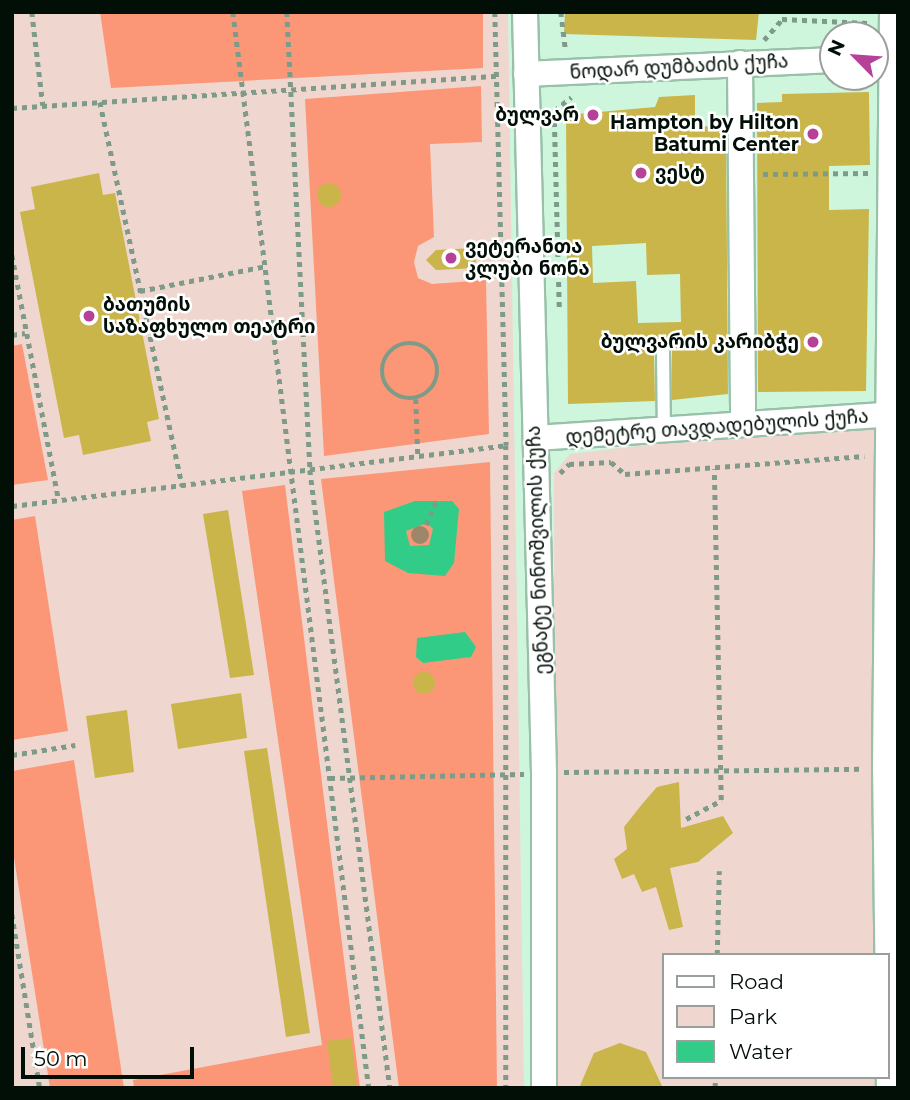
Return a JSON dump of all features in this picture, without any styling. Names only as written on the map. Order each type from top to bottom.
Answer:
[{"type":"main road","points":[[887,91],[896,414],[889,769],[893,1088]]},
{"type":"street","name":"ეგნატე ნინოშვილის ქუჩა","points":[[525,12],[536,438],[559,772],[544,1088]]},
{"type":"street","name":"ნოდარ დუმბაძის ქუჩა","points":[[526,74],[819,60]]},
{"type":"street","points":[[740,63],[743,424]]},
{"type":"street","name":"დემეტრე თავდადებულის ქუჩა","points":[[536,438],[896,414]]},
{"type":"lane","points":[[663,352],[664,429]]},
{"type":"path","points":[[32,12],[43,106]]},
{"type":"path","points":[[233,12],[369,1088]]},
{"type":"path","points":[[287,12],[310,470],[390,1088]]},
{"type":"path","points":[[495,12],[506,445],[506,1088]]},
{"type":"path","points":[[561,12],[561,42],[570,56]]},
{"type":"path","points":[[761,44],[782,19],[886,18]]},
{"type":"path","points":[[12,108],[241,88],[526,74]]},
{"type":"path","points":[[559,316],[554,111],[570,97],[583,96]]},
{"type":"path","points":[[100,102],[182,486]]},
{"type":"path","points":[[758,174],[870,173]]},
{"type":"path","points":[[12,255],[59,500]]},
{"type":"path","points":[[140,291],[266,266]]},
{"type":"path","points":[[12,335],[25,333]]},
{"type":"path","points":[[403,343],[420,344],[434,356],[438,373],[432,390],[416,399],[399,398],[385,387],[381,369],[387,353],[403,343]]},
{"type":"path","points":[[416,399],[418,456]]},
{"type":"path","points":[[12,506],[506,445]]},
{"type":"path","points":[[559,477],[569,464],[611,462],[625,474],[868,455]]},
{"type":"path","points":[[686,819],[721,800],[714,468]]},
{"type":"path","points":[[426,525],[436,502]]},
{"type":"path","points":[[12,755],[75,745]]},
{"type":"path","points":[[330,778],[559,772],[889,769]]},
{"type":"path","points":[[717,953],[719,871]]},
{"type":"path","points":[[12,915],[40,1088]]},
{"type":"green space","points":[[12,12],[508,12],[524,1088],[12,1088]]},
{"type":"green space","points":[[866,419],[877,425],[884,953],[662,953],[662,1079],[885,1079],[885,1088],[555,1088],[554,473],[570,454]]},
{"type":"shaded area","points":[[100,12],[483,12],[483,68],[111,88]]},
{"type":"shaded area","points":[[481,86],[482,142],[430,144],[434,237],[418,246],[414,262],[418,278],[432,284],[486,280],[489,434],[324,456],[305,99]]},
{"type":"shaded area","points":[[22,344],[48,480],[12,485],[12,346]]},
{"type":"shaded area","points":[[490,462],[497,1088],[399,1088],[321,479]]},
{"type":"shaded area","points":[[285,485],[360,1088],[134,1088],[133,1080],[322,1045],[242,491]]},
{"type":"shaded area","points":[[35,516],[68,731],[12,740],[12,520]]},
{"type":"shaded area","points":[[74,760],[124,1088],[50,1088],[12,845],[12,771]]},
{"type":"water","points":[[415,501],[452,501],[459,509],[454,563],[445,576],[408,573],[385,561],[384,512]],"holes":[[[427,523],[433,529],[429,545],[410,546],[406,531]]]},
{"type":"water","points":[[465,632],[476,647],[471,657],[423,663],[416,657],[417,638]]},
{"type":"building","points":[[565,12],[759,12],[756,40],[564,34]]},
{"type":"building","points":[[869,92],[870,165],[829,166],[829,210],[869,209],[866,391],[758,392],[757,103],[782,102],[782,94]]},
{"type":"building","points":[[695,95],[695,126],[726,127],[728,394],[672,400],[672,351],[662,343],[654,351],[655,401],[568,404],[566,115],[655,107],[659,97]],"holes":[[[646,243],[647,275],[680,274],[681,322],[638,323],[636,281],[593,283],[592,246]]]},
{"type":"building","name":"ბათუმის საზაფხულო თეატრი","points":[[99,173],[103,195],[115,193],[159,419],[147,422],[151,441],[83,455],[79,435],[64,438],[20,212],[35,209],[31,187]]},
{"type":"building","points":[[329,183],[338,186],[341,195],[338,204],[329,207],[320,204],[317,195],[320,186]]},
{"type":"building","name":"ვეტერანთა კლუბი ნონა","points":[[475,248],[476,268],[436,270],[426,260],[436,250]]},
{"type":"building","points":[[228,510],[254,675],[230,678],[203,514]]},
{"type":"building","points":[[420,672],[428,672],[435,679],[435,687],[428,694],[420,694],[413,687],[413,679]]},
{"type":"building","points":[[241,693],[247,738],[178,749],[171,704]]},
{"type":"building","points":[[127,710],[134,772],[95,778],[86,716]]},
{"type":"building","points":[[267,748],[310,1033],[286,1037],[244,751]]},
{"type":"building","points":[[679,782],[681,828],[723,816],[733,833],[698,862],[670,868],[683,927],[669,930],[656,887],[642,892],[634,874],[622,879],[614,859],[627,849],[624,827],[643,803],[657,787]]},
{"type":"building","points":[[351,1038],[357,1088],[333,1088],[327,1041]]},
{"type":"building","points":[[620,1043],[646,1052],[663,1088],[579,1088],[594,1053]]},
{"type":"place","name":"ბულვარ","points":[[593,115]]},
{"type":"place","name":"Hampton by Hilton Batumi Center","points":[[813,134]]},
{"type":"place","name":"ვესტ","points":[[641,173]]},
{"type":"place","name":"ვეტერანთა კლუბი ნონა","points":[[451,258]]},
{"type":"place","name":"ბათუმის საზაფხულო თეატრი","points":[[89,316]]},
{"type":"place","name":"ბულვარის კარიბჭე","points":[[813,342]]}]
